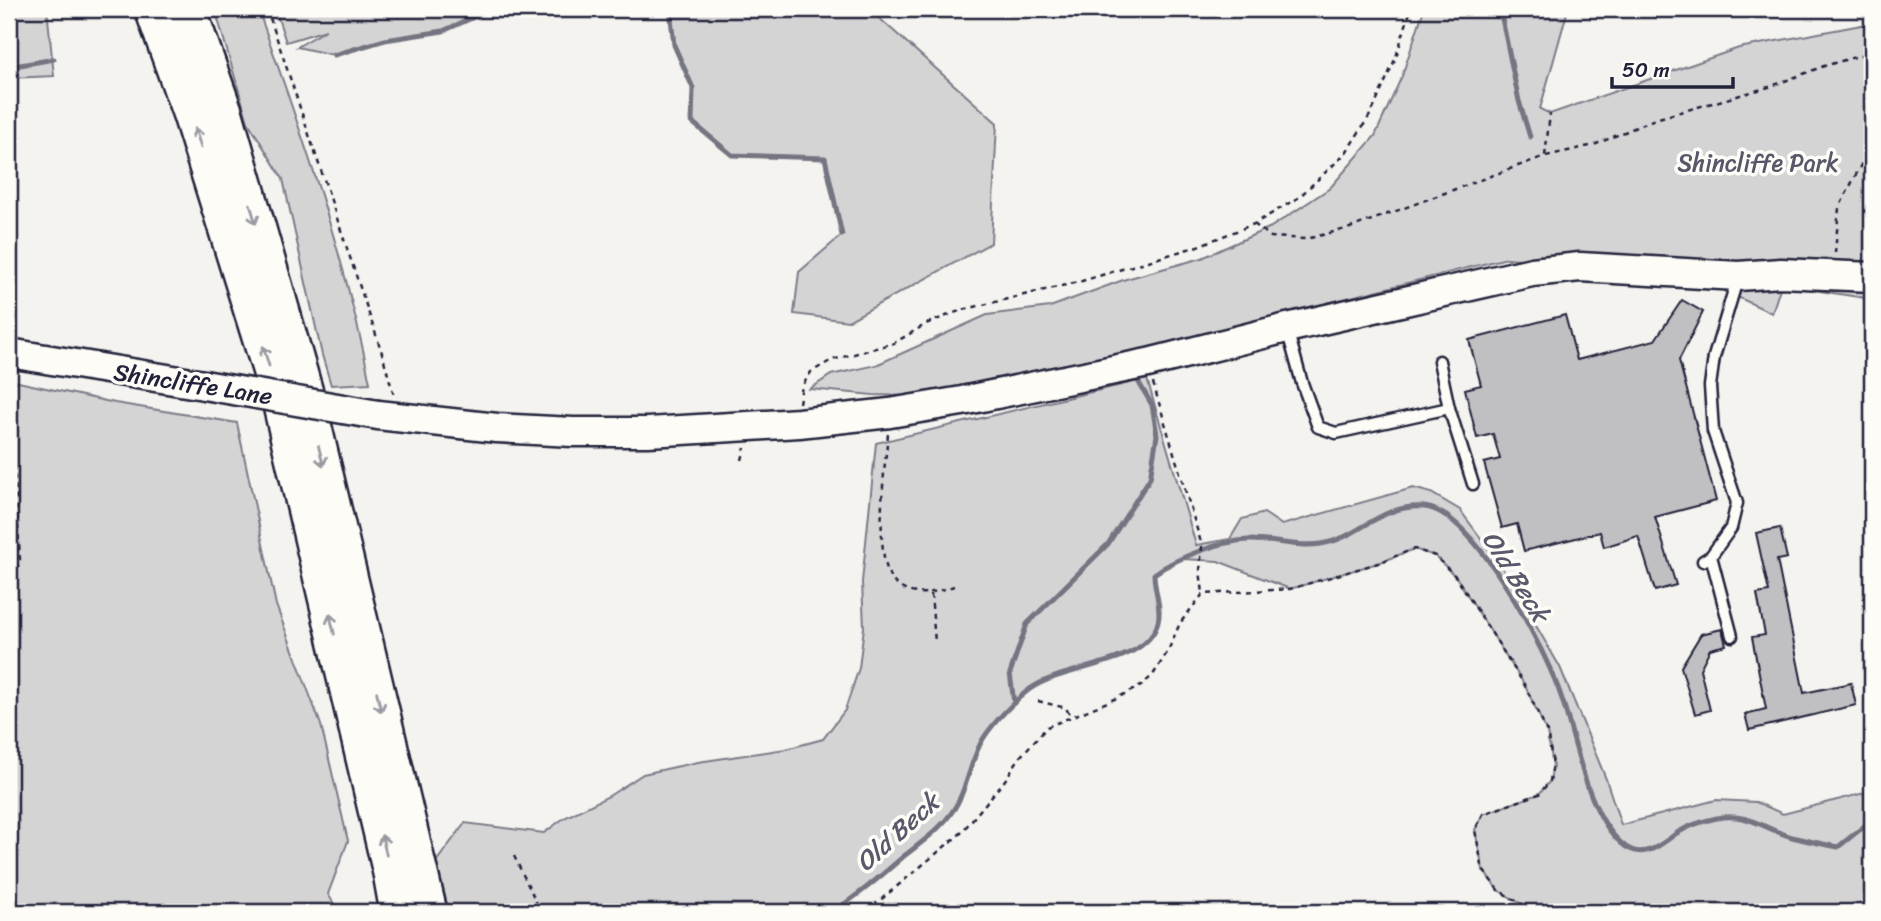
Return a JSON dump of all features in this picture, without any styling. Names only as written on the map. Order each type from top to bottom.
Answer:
[{"type":"highway","points":[[153,9],[191,115],[280,401],[398,912]]},
{"type":"highway","points":[[188,9],[224,111],[308,403],[429,912]]},
{"type":"main road","name":"Shincliffe Lane","points":[[12,354],[387,416],[496,428],[573,432],[749,428],[890,413],[962,401],[1149,363],[1287,328],[1532,272],[1580,267],[1738,276],[1781,273],[1872,277]]},
{"type":"lane","points":[[1732,636],[1707,558],[1731,528],[1737,503],[1713,431],[1710,386],[1714,357],[1738,276]]},
{"type":"lane","points":[[1287,328],[1302,383],[1318,427],[1336,433],[1449,408]]},
{"type":"lane","points":[[1439,361],[1449,408],[1473,484]]},
{"type":"path","points":[[267,9],[382,353],[393,391],[387,416]]},
{"type":"path","points":[[799,423],[802,386],[811,372],[832,360],[894,343],[928,323],[962,310],[1082,281],[1195,247],[1254,224],[1298,198],[1345,154],[1372,112],[1396,57],[1411,9]]},
{"type":"path","points":[[1254,224],[1271,237],[1306,239],[1350,229],[1545,156],[1594,145],[1656,119],[1769,87],[1824,66],[1872,52]]},
{"type":"path","points":[[1545,156],[1550,114]]},
{"type":"path","points":[[1833,277],[1839,208],[1872,138]]},
{"type":"path","points":[[9,588],[20,560],[10,392],[12,354]]},
{"type":"path","points":[[866,912],[961,833],[1005,780],[1034,739],[1047,727],[1117,698],[1141,686],[1153,676],[1180,623],[1203,594],[1200,571],[1202,545],[1149,363]]},
{"type":"path","points":[[890,413],[881,545],[886,569],[897,585],[914,592],[931,594],[954,586]]},
{"type":"path","points":[[1203,594],[1290,589],[1378,563],[1414,549],[1434,556],[1456,577],[1524,684],[1547,732],[1553,764],[1550,781],[1539,794],[1483,814],[1475,830],[1483,870],[1498,890],[1535,912]]},
{"type":"path","points":[[931,594],[935,642]]},
{"type":"path","points":[[1038,701],[1066,708],[1070,716]]},
{"type":"path","points":[[514,856],[541,912]]},
{"type":"green space","points":[[9,9],[47,9],[54,76],[9,78]]},
{"type":"green space","points":[[215,9],[258,9],[335,241],[370,383],[331,385],[283,179],[248,122]]},
{"type":"green space","points":[[275,9],[492,9],[443,31],[385,40],[334,55],[297,47],[326,30],[286,42]]},
{"type":"green space","points":[[670,9],[869,9],[997,123],[991,243],[848,321],[794,314],[799,272],[842,235],[825,159],[732,155],[692,122],[693,88],[674,45]]},
{"type":"green space","name":"Shincliffe Park","points":[[1424,9],[1568,9],[1540,109],[1550,114],[1739,48],[1872,23],[1872,299],[1781,285],[1772,313],[1733,295],[1738,276],[1507,258],[1115,356],[983,385],[915,396],[810,389],[831,375],[876,365],[987,315],[1050,307],[1126,279],[1202,258],[1271,227],[1330,188],[1375,136],[1402,76]]},
{"type":"green space","points":[[1147,379],[1196,545],[1230,539],[1242,519],[1264,513],[1282,525],[1413,488],[1431,493],[1460,510],[1500,564],[1560,667],[1606,779],[1621,825],[1716,800],[1756,802],[1783,814],[1872,791],[1872,912],[1535,912],[1498,890],[1483,870],[1475,830],[1483,814],[1539,794],[1550,781],[1553,764],[1547,732],[1524,684],[1456,577],[1435,556],[1414,549],[1378,563],[1290,589],[1218,561],[1183,559],[1166,566],[1154,575],[1159,616],[1151,637],[1122,656],[1045,681],[1030,689],[1011,705],[983,739],[959,801],[944,822],[869,886],[832,912],[449,912],[436,862],[465,823],[544,833],[564,818],[609,796],[643,774],[698,762],[786,749],[823,739],[845,710],[859,668],[864,627],[862,582],[876,443]]},
{"type":"green space","points":[[9,380],[115,403],[237,423],[276,605],[321,725],[348,841],[328,894],[339,912],[9,912]]},
{"type":"building","points":[[1682,300],[1703,312],[1679,360],[1716,501],[1655,517],[1676,585],[1655,591],[1638,536],[1604,547],[1600,532],[1524,551],[1517,524],[1502,528],[1484,463],[1500,459],[1493,434],[1477,438],[1465,389],[1481,385],[1469,340],[1565,315],[1577,360],[1655,340]]},
{"type":"building","points":[[1780,528],[1787,558],[1777,560],[1804,693],[1851,683],[1856,705],[1749,730],[1745,714],[1766,709],[1752,637],[1765,635],[1757,594],[1769,592],[1756,533]]},
{"type":"building","points":[[1722,629],[1726,645],[1710,649],[1700,669],[1710,710],[1695,714],[1681,667],[1701,634]]},
{"type":"waterway","points":[[334,55],[385,40],[443,31],[492,9]]},
{"type":"waterway","points":[[670,9],[674,45],[693,88],[692,122],[732,155],[825,158],[842,235]]},
{"type":"waterway","points":[[1500,9],[1519,101],[1530,137]]},
{"type":"waterway","points":[[9,18],[13,33]]},
{"type":"waterway","points":[[9,67],[54,59]]},
{"type":"waterway","points":[[1014,703],[1010,673],[1027,624],[1108,544],[1150,478],[1157,435],[1152,405],[1135,376]]},
{"type":"waterway","name":"Old Beck","points":[[832,912],[869,886],[944,822],[959,801],[983,739],[1011,705],[1030,689],[1045,681],[1122,656],[1151,637],[1159,616],[1154,574],[1199,551],[1225,543],[1257,540],[1312,545],[1335,541],[1382,516],[1408,507],[1424,507],[1444,515],[1465,532],[1506,587],[1554,678],[1593,799],[1613,835],[1626,847],[1633,851],[1647,851],[1691,826],[1729,817],[1748,819],[1782,834],[1838,847],[1872,820]]}]
